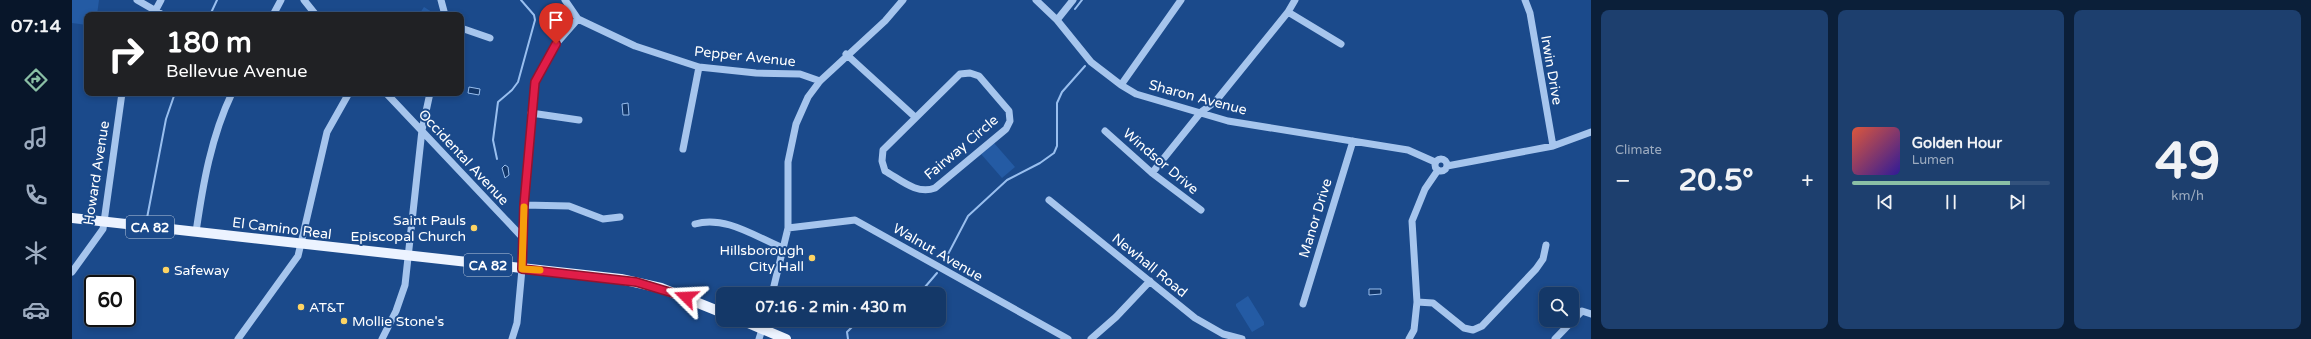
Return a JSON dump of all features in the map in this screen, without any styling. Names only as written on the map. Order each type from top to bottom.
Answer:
[{"type":"main road","name":"El Camino Real","points":[[72,218],[648,284],[674,292],[716,310]]},
{"type":"main road","points":[[762,329],[786,339]]},
{"type":"street","points":[[137,0],[153,12]]},
{"type":"street","points":[[155,12],[161,0]]},
{"type":"street","points":[[275,12],[281,0]]},
{"type":"street","points":[[304,0],[314,12]]},
{"type":"street","points":[[441,0],[444,12]]},
{"type":"street","name":"Pepper Avenue","points":[[565,0],[578,19],[634,46],[699,67],[756,73],[800,74],[820,81]]},
{"type":"street","points":[[774,287],[788,228],[788,162],[790,145],[805,104],[820,81],[846,54],[885,21],[903,0]]},
{"type":"street","name":"Sharon Avenue","points":[[1036,0],[1056,20],[1091,62],[1121,85],[1136,94],[1228,121],[1408,150],[1436,162]]},
{"type":"street","points":[[1056,20],[1073,0]]},
{"type":"street","points":[[1121,85],[1181,0]]},
{"type":"street","points":[[1152,173],[1201,112],[1214,102],[1288,12],[1295,0]]},
{"type":"street","name":"Irwin Drive","points":[[1525,0],[1530,13],[1553,146]]},
{"type":"street","points":[[1288,12],[1341,44]]},
{"type":"street","points":[[512,339],[517,323],[522,269],[524,205],[531,113],[535,82],[556,44],[578,19]]},
{"type":"street","points":[[464,29],[490,38]]},
{"type":"street","points":[[846,54],[915,117]]},
{"type":"street","points":[[683,149],[699,67]]},
{"type":"street","name":"Fairway Circle","points":[[970,73],[979,76],[1010,111],[1010,121],[1006,129],[935,188],[927,191],[918,190],[885,171],[882,161],[883,150],[915,117],[960,74],[970,73]]},
{"type":"street","name":"Howard Avenue","points":[[72,272],[103,229],[122,96]]},
{"type":"street","points":[[196,232],[205,174],[222,115],[231,96]]},
{"type":"street","points":[[238,339],[298,256],[327,132],[346,96]]},
{"type":"street","name":"Occidental Avenue","points":[[389,96],[523,238]]},
{"type":"street","points":[[382,339],[400,302],[405,284],[410,256],[422,130],[429,96]]},
{"type":"street","points":[[531,113],[579,120]]},
{"type":"street","name":"Windsor Drive","points":[[1105,131],[1152,173],[1200,210]]},
{"type":"street","points":[[1438,170],[1444,170],[1447,166],[1553,146],[1591,132]]},
{"type":"street","name":"Manor Drive","points":[[1302,304],[1353,141]]},
{"type":"street","points":[[1438,170],[1435,166],[1436,162],[1440,159],[1444,159],[1447,166]]},
{"type":"street","points":[[1409,339],[1414,330],[1417,302],[1412,221],[1425,189],[1438,170]]},
{"type":"street","name":"Newhall Road","points":[[1049,200],[1195,318],[1223,334],[1242,339]]},
{"type":"street","points":[[524,205],[568,206],[603,219],[620,217]]},
{"type":"street","name":"Walnut Avenue","points":[[788,228],[856,220],[1068,339]]},
{"type":"street","points":[[695,224],[707,221],[721,221],[783,248]]},
{"type":"street","points":[[1417,302],[1433,303],[1464,328],[1472,330],[1482,326],[1536,269],[1543,259],[1546,245]]},
{"type":"street","points":[[1091,339],[1116,317],[1150,281]]},
{"type":"street","points":[[1555,339],[1582,311],[1591,314]]},
{"type":"shaded area","points":[[72,0],[99,0],[97,12],[84,12],[84,25],[72,23]]},
{"type":"shaded area","points":[[424,7],[432,12],[421,12]]},
{"type":"shaded area","points":[[469,87],[480,89],[479,95],[468,93]]},
{"type":"shaded area","points":[[628,103],[629,115],[623,115],[622,104]]},
{"type":"shaded area","points":[[994,143],[1015,167],[1002,178],[981,154]]},
{"type":"shaded area","points":[[505,165],[508,167],[509,175],[505,178],[502,168]]},
{"type":"shaded area","points":[[1369,289],[1381,289],[1381,294],[1369,295]]},
{"type":"shaded area","points":[[1248,296],[1264,322],[1264,325],[1252,332],[1236,306],[1236,304]]},
{"type":"waterway","points":[[211,12],[217,0]]},
{"type":"waterway","points":[[497,159],[493,140],[498,102],[512,90],[518,82],[535,20],[534,15],[521,0]]},
{"type":"waterway","points":[[1075,9],[1082,0]]},
{"type":"waterway","points":[[945,260],[968,216],[1007,180],[1040,163],[1054,153],[1057,146],[1057,103],[1062,92],[1085,66]]},
{"type":"waterway","points":[[147,218],[166,119],[174,96]]},
{"type":"waterway","points":[[925,287],[937,273]]},
{"type":"waterway","points":[[848,339],[847,332],[852,327]]},
{"type":"slow traffic","points":[[524,207],[522,269],[540,270]]},
{"type":"place","name":"Saint Pauls Episcopal Church","points":[[474,228]]},
{"type":"place","name":"Hillsborough City Hall","points":[[812,258]]},
{"type":"place","name":"Safeway","points":[[166,270]]},
{"type":"place","name":"AT&T","points":[[301,307]]},
{"type":"place","name":"Mollie Stone's","points":[[344,321]]},
{"type":"route","points":[[556,44],[535,82],[531,113],[524,205],[522,269],[648,284],[686,297]]}]
